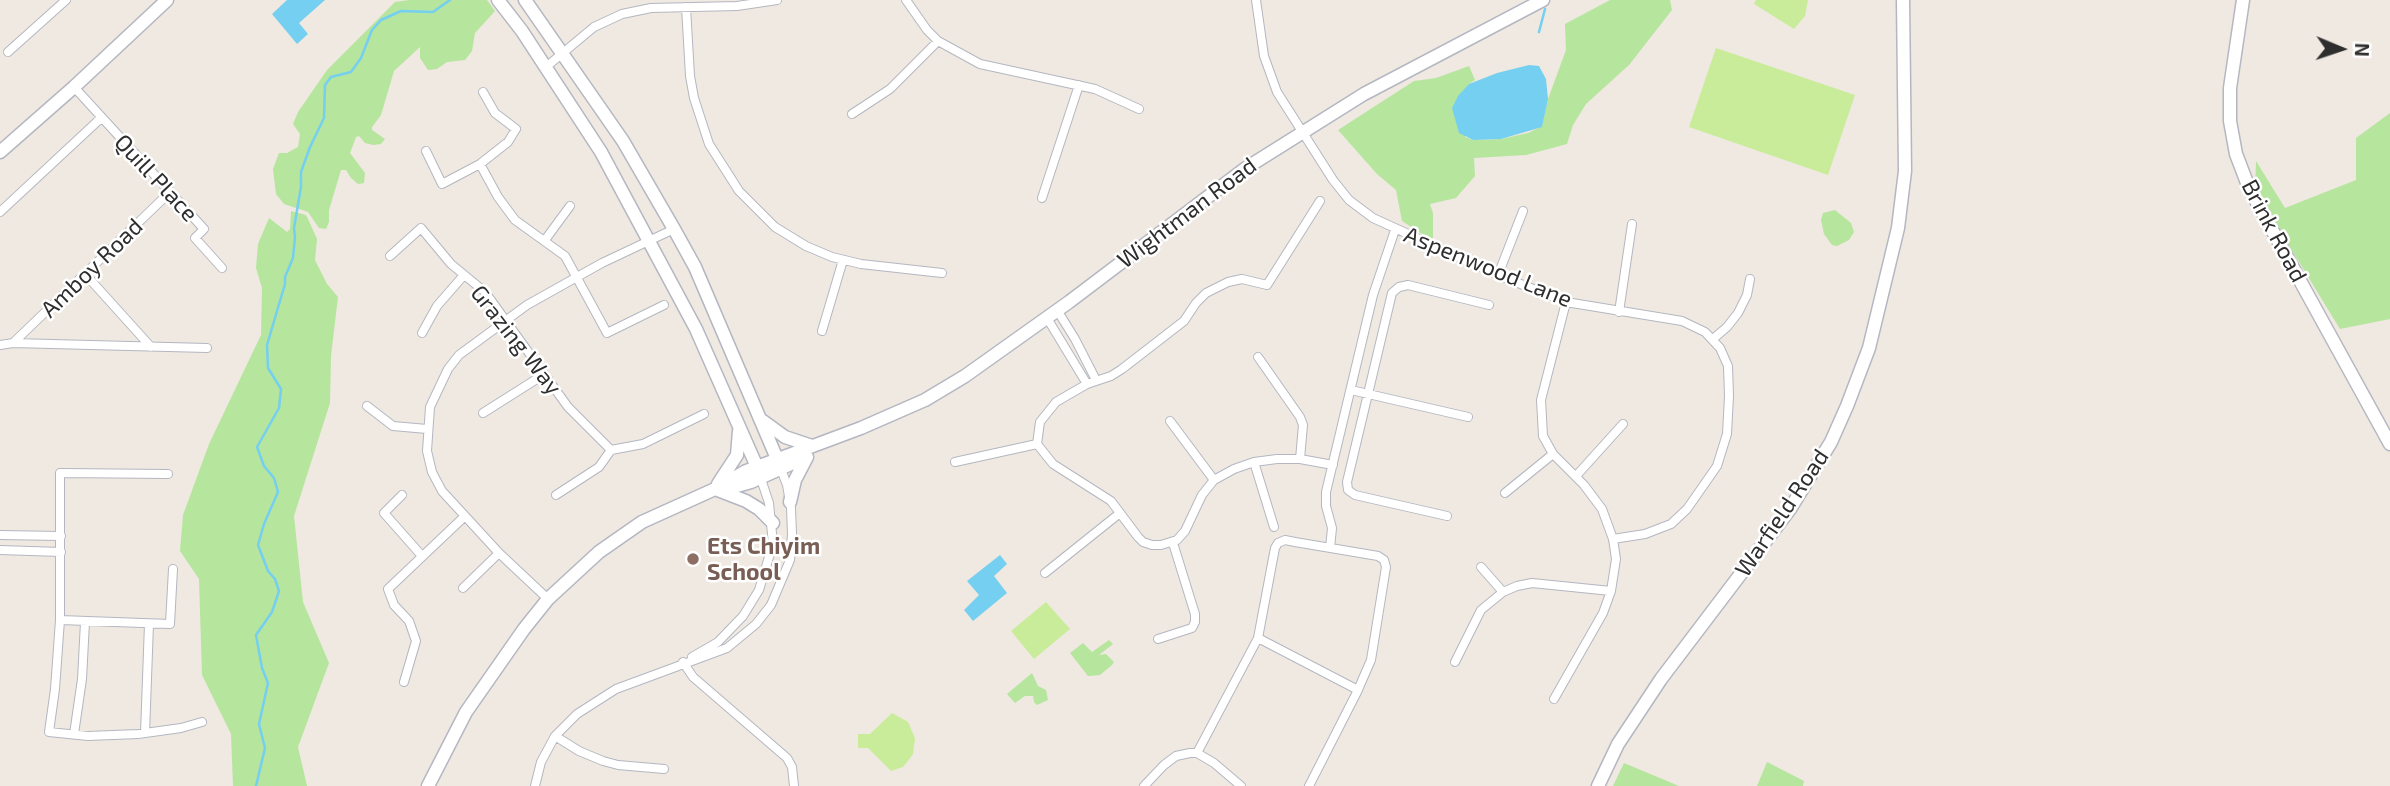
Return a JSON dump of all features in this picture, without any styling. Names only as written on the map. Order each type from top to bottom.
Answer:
[{"type":"main road","points":[[0,152],[74,88],[167,0]]},
{"type":"main road","points":[[498,0],[546,66],[601,152],[650,240],[696,329],[759,472]]},
{"type":"main road","points":[[524,0],[623,141],[695,267],[779,465]]},
{"type":"main road","name":"Wightman Road","points":[[428,786],[466,712],[524,629],[548,599],[599,552],[642,522],[720,486],[736,475],[759,472],[809,451],[828,447],[840,437],[925,400],[965,376],[1052,314],[1245,168],[1364,94],[1543,0]]},
{"type":"main road","name":"Warfield Road","points":[[1598,786],[1618,744],[1661,679],[1790,509],[1831,442],[1847,406],[1869,348],[1898,228],[1905,171],[1903,0]]},
{"type":"main road","name":"Brink Road","points":[[2243,0],[2230,88],[2230,121],[2236,154],[2256,200],[2390,443]]},
{"type":"main road","points":[[761,420],[809,451],[794,483],[790,502]]},
{"type":"main road","points":[[739,427],[737,455],[720,486],[759,509],[772,523]]},
{"type":"street","points":[[9,52],[66,0]]},
{"type":"street","points":[[546,66],[594,27],[622,15],[651,8],[750,5],[777,0]]},
{"type":"street","points":[[906,0],[938,41],[988,67],[1095,89],[1139,109]]},
{"type":"street","name":"Aspenwood Lane","points":[[1256,0],[1264,56],[1277,92],[1332,180],[1349,200],[1373,218],[1498,275],[1566,302],[1674,319],[1694,326],[1713,339]]},
{"type":"street","points":[[686,7],[694,98],[709,144],[739,191],[775,227],[806,246],[861,264],[942,273]]},
{"type":"street","points":[[852,114],[890,89],[938,41]]},
{"type":"street","points":[[1042,198],[1079,85]]},
{"type":"street","name":"Quill Place","points":[[74,88],[204,229],[195,238],[222,268]]},
{"type":"street","points":[[426,151],[442,184],[481,164],[508,142],[516,130],[495,113],[483,92]]},
{"type":"street","points":[[0,212],[101,118]]},
{"type":"street","points":[[481,164],[508,212],[565,256],[607,333],[664,305]]},
{"type":"street","name":"Amboy Road","points":[[13,342],[169,193]]},
{"type":"street","points":[[1320,201],[1267,285],[1241,279],[1217,287],[1196,303],[1184,321],[1122,369],[1111,376],[1087,384],[1056,402],[1046,412],[1037,431],[1037,444],[1053,464],[1102,493],[1143,542],[1161,545],[1173,542],[1185,531],[1202,495],[1214,480],[1234,469],[1254,462],[1277,459],[1300,459],[1333,465]]},
{"type":"street","points":[[545,240],[570,206]]},
{"type":"street","points":[[1498,275],[1523,211]]},
{"type":"street","points":[[1619,312],[1632,224]]},
{"type":"street","name":"Grazing Way","points":[[390,256],[421,228],[451,264],[485,292],[568,407],[611,450]]},
{"type":"street","points":[[548,599],[499,553],[442,491],[432,472],[427,451],[430,407],[448,369],[459,355],[527,305],[674,229]]},
{"type":"street","points":[[1329,548],[1332,528],[1326,500],[1333,465],[1373,295],[1395,230]]},
{"type":"street","points":[[822,331],[843,260]]},
{"type":"street","points":[[86,275],[151,346]]},
{"type":"street","points":[[422,333],[437,306],[464,275]]},
{"type":"street","points":[[1613,539],[1645,534],[1671,524],[1687,509],[1717,466],[1727,434],[1729,374],[1725,358],[1713,339],[1738,313],[1751,279]]},
{"type":"street","points":[[1447,516],[1355,495],[1348,489],[1347,482],[1392,293],[1399,287],[1408,285],[1489,305]]},
{"type":"street","points":[[1554,699],[1603,613],[1611,591],[1616,559],[1613,539],[1602,509],[1576,476],[1553,454],[1543,436],[1541,400],[1566,302]]},
{"type":"street","points":[[1052,314],[1075,339],[1096,380]]},
{"type":"street","points":[[1052,314],[1087,384]]},
{"type":"street","points":[[0,345],[13,342],[207,348]]},
{"type":"street","points":[[1258,357],[1300,417],[1303,425],[1300,459]]},
{"type":"street","points":[[483,414],[543,375]]},
{"type":"street","points":[[1351,390],[1468,417]]},
{"type":"street","points":[[367,406],[393,426],[427,429]]},
{"type":"street","points":[[556,495],[599,467],[611,450],[643,444],[704,414]]},
{"type":"street","points":[[1170,421],[1214,480]]},
{"type":"street","points":[[1576,476],[1623,424]]},
{"type":"street","points":[[955,462],[1037,444]]},
{"type":"street","points":[[1505,494],[1553,454]]},
{"type":"street","points":[[1254,462],[1274,527]]},
{"type":"street","points":[[535,786],[541,762],[555,736],[593,702],[616,689],[727,648],[756,624],[771,605],[790,560],[792,534],[790,502],[779,465]]},
{"type":"street","points":[[167,474],[60,472],[60,621],[49,732],[106,736],[145,733],[202,722]]},
{"type":"street","points":[[683,663],[718,642],[743,616],[759,590],[773,544],[772,523],[759,472]]},
{"type":"street","points":[[402,495],[384,513],[422,556]]},
{"type":"street","points":[[1045,573],[1120,513]]},
{"type":"street","points":[[404,682],[416,641],[409,621],[394,605],[388,589],[465,516]]},
{"type":"street","points":[[0,535],[61,536]]},
{"type":"street","points":[[1197,753],[1258,638],[1278,542],[1285,540],[1378,556],[1384,560],[1386,566],[1371,660],[1309,786]]},
{"type":"street","points":[[1158,639],[1192,628],[1195,622],[1195,614],[1173,542]]},
{"type":"street","points":[[0,550],[61,552]]},
{"type":"street","points":[[463,588],[499,553]]},
{"type":"street","points":[[1481,567],[1503,592]]},
{"type":"street","points":[[60,621],[170,624],[173,569]]},
{"type":"street","points":[[1455,662],[1481,610],[1503,592],[1532,583],[1611,591]]},
{"type":"street","points":[[74,734],[82,679],[85,622]]},
{"type":"street","points":[[145,733],[149,624]]},
{"type":"street","points":[[1258,638],[1358,690]]},
{"type":"street","points":[[683,663],[693,677],[787,758],[792,767],[794,786]]},
{"type":"street","points":[[555,736],[579,751],[603,761],[664,769]]},
{"type":"street","points":[[1144,786],[1176,756],[1183,753],[1197,753],[1214,763],[1241,786]]},
{"type":"green space","points":[[487,0],[495,11],[475,33],[472,51],[465,60],[447,62],[437,69],[428,70],[420,58],[420,47],[394,71],[381,115],[372,127],[372,130],[385,139],[381,144],[373,145],[365,143],[359,136],[356,137],[350,153],[365,173],[364,183],[358,184],[346,170],[341,170],[329,210],[329,222],[326,229],[319,228],[308,212],[284,204],[276,194],[273,169],[279,153],[287,153],[298,147],[300,134],[293,124],[298,112],[327,70],[395,2]]},
{"type":"green space","points":[[1610,0],[1670,0],[1672,10],[1629,65],[1586,104],[1573,125],[1567,144],[1526,155],[1474,158],[1475,176],[1456,198],[1430,204],[1433,213],[1433,241],[1402,221],[1396,190],[1377,174],[1338,130],[1414,81],[1436,78],[1469,66],[1475,80],[1469,84],[1465,137],[1473,140],[1501,139],[1528,133],[1542,126],[1548,99],[1566,50],[1565,24]]},
{"type":"green space","points":[[1756,0],[1808,0],[1805,16],[1794,29],[1754,4]]},
{"type":"green space","points":[[1716,48],[1855,95],[1828,175],[1689,127]]},
{"type":"green space","points":[[2390,113],[2390,319],[2340,329],[2255,190],[2256,161],[2285,208],[2356,180],[2356,138]]},
{"type":"green space","points":[[1835,210],[1851,223],[1854,232],[1849,240],[1837,246],[1832,245],[1824,234],[1821,220],[1823,213]]},
{"type":"green space","points":[[291,211],[306,215],[317,239],[315,260],[327,284],[338,297],[331,356],[330,403],[294,516],[303,602],[329,663],[298,747],[307,786],[233,786],[231,734],[202,675],[199,579],[180,551],[183,515],[209,444],[261,335],[262,288],[256,268],[258,244],[269,218],[287,232],[290,229]]},
{"type":"green space","points":[[1046,602],[1070,629],[1034,659],[1011,631]]},
{"type":"green space","points":[[1109,640],[1113,644],[1099,655],[1106,654],[1114,662],[1100,675],[1088,676],[1070,653],[1083,643],[1092,652]]},
{"type":"green space","points":[[1032,673],[1038,686],[1046,690],[1048,700],[1037,705],[1033,696],[1025,696],[1015,703],[1007,694]]},
{"type":"green space","points":[[892,713],[908,722],[915,738],[913,754],[908,761],[903,767],[891,771],[868,748],[858,748],[858,734],[870,734]]},
{"type":"green space","points":[[1767,762],[1804,781],[1803,786],[1757,786]]},
{"type":"green space","points":[[1624,763],[1679,786],[1613,786]]},
{"type":"water","points":[[287,0],[325,0],[299,23],[308,34],[297,44],[272,14]]},
{"type":"water","points":[[1529,65],[1539,66],[1546,79],[1548,99],[1542,127],[1501,139],[1473,140],[1459,133],[1452,108],[1469,84]]},
{"type":"water","points":[[1000,555],[1007,564],[994,576],[1007,593],[973,621],[964,610],[979,595],[967,581]]},
{"type":"waterway","points":[[256,786],[265,748],[259,724],[268,683],[262,668],[256,635],[272,612],[279,591],[258,545],[278,492],[274,478],[264,466],[257,447],[279,408],[281,389],[268,368],[267,345],[285,277],[293,258],[301,172],[324,118],[325,85],[331,77],[351,72],[361,58],[372,30],[381,20],[401,11],[433,12],[450,0]]},
{"type":"waterway","points":[[1539,32],[1545,9]]},
{"type":"place","name":"Ets Chiyim School","points":[[693,559]]}]
